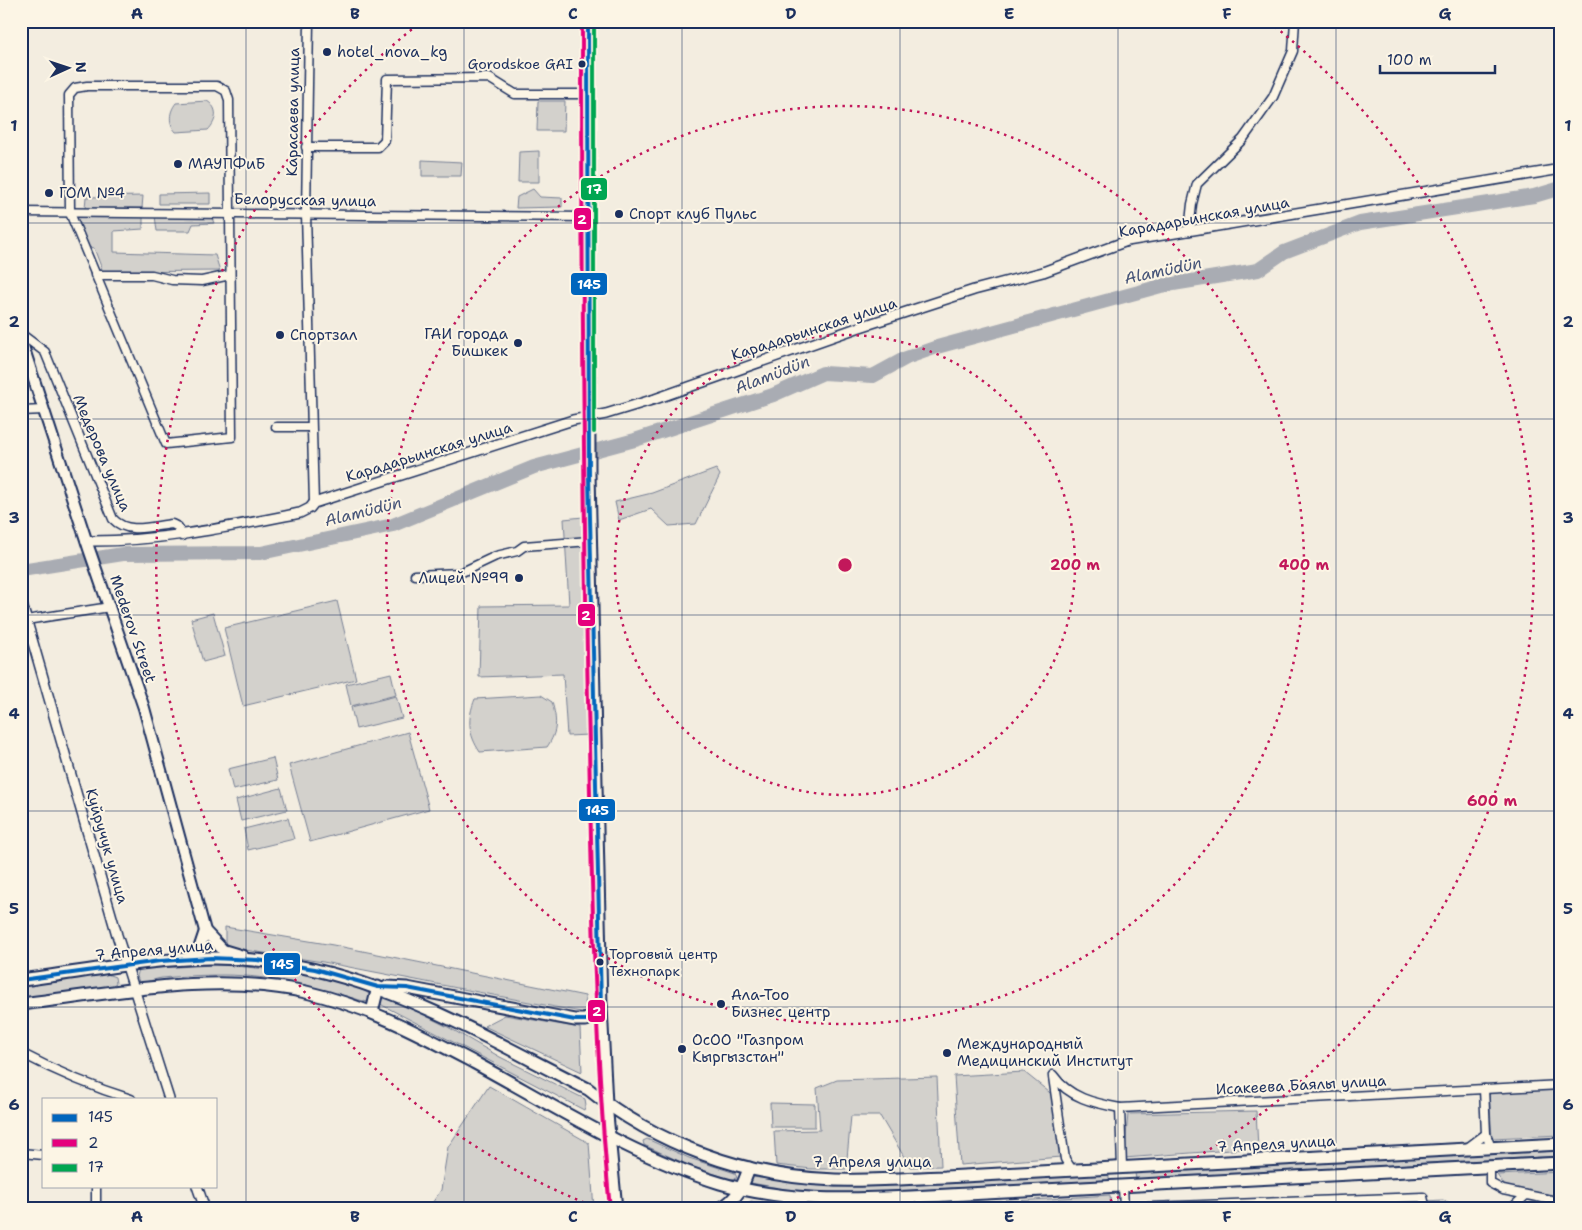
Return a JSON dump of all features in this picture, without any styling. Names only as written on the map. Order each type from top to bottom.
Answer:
[{"type":"main road","points":[[588,21],[588,432],[590,541],[601,1006],[608,1135],[616,1209]]},
{"type":"main road","name":"Mederov Street","points":[[21,340],[87,545],[144,708],[205,932],[223,950],[257,960]]},
{"type":"main road","points":[[186,959],[198,952],[205,932]]},
{"type":"main road","name":"7 Апреля улица","points":[[21,980],[186,959],[257,960],[315,969],[378,987],[421,1005],[588,1089],[606,1104],[675,1142],[701,1153],[749,1168],[806,1178],[849,1180],[1072,1170],[1561,1144]]},
{"type":"main road","points":[[21,1004],[167,986],[223,983],[266,986],[306,992],[372,1012],[415,1030],[608,1135],[677,1168],[742,1189],[804,1198],[850,1199],[1561,1162]]},
{"type":"main road","points":[[372,1012],[378,987],[407,988],[575,1020],[586,1020],[601,1006]]},
{"type":"main road","points":[[1122,1167],[1123,1186]]},
{"type":"main road","points":[[720,1209],[730,1203],[742,1189],[749,1168]]},
{"type":"street","name":"Карасаева улица","points":[[309,21],[306,214],[310,427],[314,503]]},
{"type":"street","points":[[1190,231],[1192,204],[1197,184],[1243,139],[1273,97],[1293,52],[1295,21]]},
{"type":"street","points":[[306,147],[378,147],[385,140],[387,79],[489,78],[515,94],[588,94]]},
{"type":"street","points":[[87,86],[217,86],[226,91],[229,100],[232,437],[166,444],[70,213],[69,95],[75,88],[87,86]]},
{"type":"street","name":"Карадарьинская улица","points":[[87,545],[182,536],[300,513],[310,508],[314,503],[519,439],[573,420],[655,399],[857,328],[974,290],[1043,272],[1128,242],[1561,169]]},
{"type":"street","name":"Белорусская улица","points":[[21,212],[588,218]]},
{"type":"street","points":[[95,275],[152,275],[172,280],[202,281],[230,275]]},
{"type":"street","name":"Медерова улица","points":[[21,334],[45,352],[113,519],[119,526],[127,529],[172,524],[178,527],[182,536]]},
{"type":"street","points":[[21,411],[44,410]]},
{"type":"street","points":[[276,427],[310,427]]},
{"type":"street","points":[[415,575],[460,573],[496,556],[518,551],[524,546],[590,541]]},
{"type":"street","name":"Куйручук улица","points":[[21,601],[134,990],[169,1098]]},
{"type":"street","points":[[26,620],[110,607]]},
{"type":"street","points":[[21,1053],[54,1071],[127,1098]]},
{"type":"street","name":"Исакеева Баялы улица","points":[[1072,1170],[1065,1159],[1052,1075],[1058,1084],[1074,1096],[1092,1103],[1120,1108],[1561,1085]]},
{"type":"street","points":[[99,1089],[99,1098]]},
{"type":"street","points":[[1484,1089],[1486,1134],[1491,1148]]},
{"type":"street","points":[[1120,1108],[1122,1167]]},
{"type":"street","points":[[1466,1149],[1486,1134]]},
{"type":"street","points":[[21,1153],[42,1155]]},
{"type":"street","points":[[1490,1166],[1490,1183],[1502,1190],[1561,1202]]},
{"type":"street","points":[[1123,1186],[1124,1208],[1423,1197],[1426,1209]]},
{"type":"street","points":[[96,1188],[96,1209]]},
{"type":"street","points":[[199,1188],[205,1209]]},
{"type":"street","points":[[1511,1209],[1526,1195]]},
{"type":"shaded area","points":[[207,101],[215,111],[215,119],[208,130],[176,132],[173,129],[170,118],[176,103]]},
{"type":"shaded area","points":[[538,101],[565,101],[564,131],[537,131]]},
{"type":"shaded area","points":[[539,151],[539,182],[518,182],[519,152]]},
{"type":"shaded area","points":[[422,160],[462,162],[461,176],[422,176]]},
{"type":"shaded area","points":[[533,189],[540,197],[562,198],[562,207],[516,208],[517,197]]},
{"type":"shaded area","points":[[210,193],[210,204],[159,204],[159,194]]},
{"type":"shaded area","points":[[143,196],[142,208],[85,208],[86,197]]},
{"type":"shaded area","points":[[74,216],[143,216],[143,229],[114,231],[114,252],[215,255],[220,271],[103,272],[94,248],[88,247]]},
{"type":"shaded area","points":[[155,216],[211,216],[214,223],[193,224],[190,231],[157,231]]},
{"type":"shaded area","points":[[716,469],[720,475],[696,524],[669,526],[651,509],[619,520],[615,502],[652,493]]},
{"type":"shaded area","points":[[583,517],[589,735],[567,736],[563,674],[479,677],[481,606],[569,605],[564,519]]},
{"type":"shaded area","points":[[337,601],[356,679],[243,706],[224,628]]},
{"type":"shaded area","points":[[213,613],[225,656],[203,662],[191,619]]},
{"type":"shaded area","points":[[391,673],[396,695],[351,706],[346,684]]},
{"type":"shaded area","points":[[541,695],[552,702],[555,714],[555,730],[547,747],[480,752],[473,739],[470,726],[475,699]]},
{"type":"shaded area","points":[[396,696],[402,718],[356,729],[351,707]]},
{"type":"shaded area","points":[[408,732],[429,809],[310,842],[289,765]]},
{"type":"shaded area","points":[[273,758],[278,780],[233,790],[228,769]]},
{"type":"shaded area","points":[[281,788],[287,810],[241,821],[236,800]]},
{"type":"shaded area","points":[[288,818],[294,839],[248,850],[244,829]]},
{"type":"shaded area","points":[[225,927],[333,945],[585,996],[586,1013],[323,962],[225,947]]},
{"type":"shaded area","points":[[213,965],[296,973],[344,983],[361,989],[371,996],[370,1001],[367,1002],[332,992],[260,977],[200,975],[139,982],[137,976],[139,969]]},
{"type":"shaded area","points":[[107,974],[115,977],[116,983],[108,988],[21,999],[21,984]]},
{"type":"shaded area","points":[[384,995],[448,1027],[500,1057],[585,1099],[586,1105],[584,1110],[380,1004]]},
{"type":"shaded area","points":[[505,1015],[580,1028],[582,1072],[484,1026]]},
{"type":"shaded area","points":[[1024,1072],[1054,1096],[1061,1157],[960,1165],[954,1076]]},
{"type":"shaded area","points":[[937,1077],[941,1166],[910,1167],[880,1116],[851,1116],[846,1169],[812,1169],[776,1165],[774,1131],[820,1130],[817,1088],[837,1080]]},
{"type":"shaded area","points":[[1561,1085],[1561,1135],[1492,1138],[1489,1092]]},
{"type":"shaded area","points":[[489,1086],[589,1143],[594,1209],[543,1209],[543,1203],[481,1209],[428,1209],[441,1190],[448,1147]]},
{"type":"shaded area","points":[[770,1103],[815,1104],[815,1127],[771,1127]]},
{"type":"shaded area","points":[[1256,1111],[1258,1148],[1124,1158],[1128,1114]]},
{"type":"shaded area","points":[[647,1139],[689,1158],[735,1173],[737,1178],[730,1179],[690,1166],[644,1145],[643,1141]]},
{"type":"shaded area","points":[[1561,1150],[1561,1156],[1136,1179],[1135,1173]]},
{"type":"shaded area","points":[[1561,1172],[1561,1197],[1505,1186],[1497,1175]]},
{"type":"shaded area","points":[[1109,1174],[1109,1180],[858,1193],[796,1191],[751,1183],[750,1180],[752,1177],[835,1187]]},
{"type":"shaded area","points":[[1110,1195],[1111,1209],[893,1209]]},
{"type":"shaded area","points":[[1443,1200],[1457,1207],[1483,1209],[1282,1209]]},
{"type":"shaded area","points":[[751,1201],[799,1209],[737,1209]]},
{"type":"waterway","name":"Alamüdün","points":[[21,570],[123,554],[261,553],[393,525],[534,467],[635,440],[773,395],[823,373],[873,376],[906,358],[937,347],[1161,286],[1258,270],[1284,252],[1360,223],[1534,196],[1561,188]]},
{"type":"waterway","points":[[21,510],[24,518]]},
{"type":"transit line","name":"2","points":[[582,21],[584,473],[591,860],[601,1093],[610,1209]]},
{"type":"transit line","name":"145","points":[[21,980],[160,961],[211,958],[257,960],[315,969],[378,987],[407,988],[575,1020],[586,1020],[601,1006],[589,474],[588,21]]},
{"type":"transit line","name":"17","points":[[594,21],[594,432]]},
{"type":"place","name":"hotel_nova_kg","points":[[327,52]]},
{"type":"place","name":"Gorodskoe GAI","points":[[582,64]]},
{"type":"place","name":"МАУПФиБ","points":[[178,164]]},
{"type":"place","name":"ГОМ №4","points":[[49,193]]},
{"type":"place","name":"Спорт клуб Пульс","points":[[619,214]]},
{"type":"place","name":"Спортзал","points":[[280,335]]},
{"type":"place","name":"ГАИ города Бишкек","points":[[518,343]]},
{"type":"place","name":"Лицей №99","points":[[519,578]]},
{"type":"place","name":"Торговый центр Технопарк","points":[[600,962]]},
{"type":"place","name":"Ала-Тоо Бизнес центр","points":[[721,1004]]},
{"type":"place","name":"ОсОО \"Газпром Кыргызстан\"","points":[[682,1049]]},
{"type":"place","name":"Международный Медицинский Институт","points":[[947,1053]]}]
